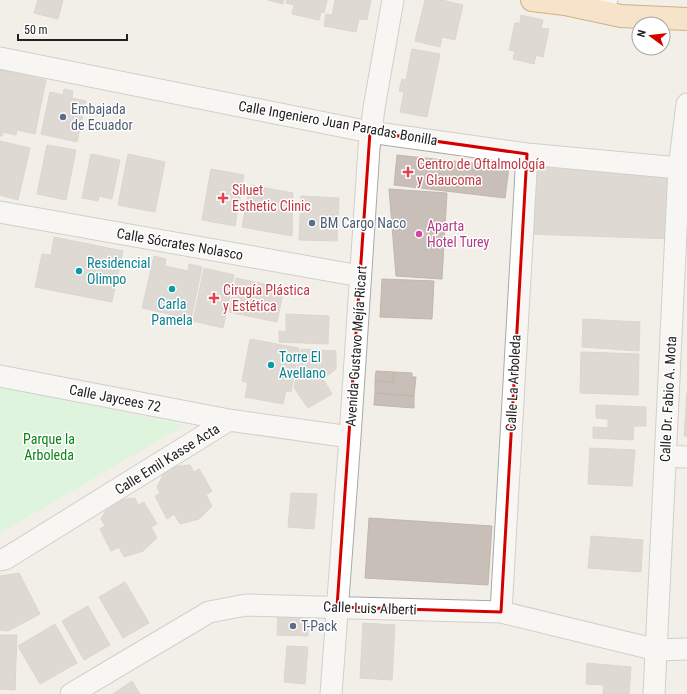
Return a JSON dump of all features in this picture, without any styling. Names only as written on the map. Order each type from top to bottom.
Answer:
[{"type":"main road","points":[[532,0],[565,4],[621,16],[687,19]]},
{"type":"street","name":"Avenida Gustavo Mejía Ricart","points":[[331,694],[370,132],[393,0]]},
{"type":"street","points":[[565,4],[607,0]]},
{"type":"street","name":"Calle Ingeniero Juan Paradas Bonilla","points":[[0,58],[370,132],[527,154],[679,168]]},
{"type":"street","name":"Calle Dr. Fabio A. Mota","points":[[654,694],[666,456],[680,289],[679,168],[687,104]]},
{"type":"street","name":"Calle La Arboleda","points":[[502,612],[527,154]]},
{"type":"street","name":"Calle Sócrates Nolasco","points":[[0,212],[360,276]]},
{"type":"street","name":"Calle Jaycees 72","points":[[0,376],[229,420]]},
{"type":"street","name":"Calle Emil Kasse Acta","points":[[0,560],[5,559],[229,420],[350,437]]},
{"type":"street","points":[[666,456],[687,456]]},
{"type":"street","name":"Calle Luis Alberti","points":[[71,694],[209,612],[246,605],[502,612],[656,650],[687,649]]},
{"type":"highlighted area","points":[[370,132],[527,154],[501,612],[337,607]]},
{"type":"green space","name":"Parque la Arboleda","points":[[0,386],[185,425],[0,533]]},
{"type":"building","points":[[38,0],[63,0],[58,19],[34,13]]},
{"type":"building","points":[[268,0],[284,0],[283,4]]},
{"type":"building","points":[[287,0],[327,0],[324,13],[321,12],[319,20],[292,14],[294,5],[286,3]]},
{"type":"building","points":[[335,0],[371,0],[367,20],[359,19],[356,32],[324,26],[326,14],[332,15]]},
{"type":"building","points":[[425,0],[442,0],[463,5],[455,40],[442,37],[440,47],[415,41]]},
{"type":"building","points":[[521,15],[543,20],[541,28],[549,29],[543,57],[536,55],[534,64],[513,59],[515,51],[509,50],[515,23],[520,23]]},
{"type":"building","points":[[412,49],[440,54],[427,117],[400,112],[404,92],[399,91],[402,79],[406,80]]},
{"type":"building","points":[[0,70],[46,80],[35,134],[17,130],[16,135],[3,132],[2,136],[0,136]]},
{"type":"building","name":"Embajada de Ecuador","points":[[64,89],[73,91],[72,98],[86,101],[77,142],[41,134],[50,92],[63,95]]},
{"type":"building","points":[[0,141],[30,148],[18,200],[0,195]]},
{"type":"building","points":[[47,145],[76,150],[66,200],[37,194]]},
{"type":"building","points":[[91,154],[120,160],[112,199],[99,196],[98,201],[82,198]]},
{"type":"building","points":[[128,154],[165,162],[155,212],[118,205]]},
{"type":"building","points":[[397,155],[509,167],[505,198],[394,185]]},
{"type":"building","points":[[527,158],[676,172],[676,239],[526,234]]},
{"type":"building","name":"Siluet Esthetic Clinic","points":[[211,169],[244,175],[235,226],[202,220]]},
{"type":"building","points":[[250,185],[293,193],[292,236],[242,227]]},
{"type":"building","name":"Aparta Hotel Turey","points":[[389,189],[447,193],[442,279],[396,276]]},
{"type":"building","points":[[301,196],[339,198],[337,241],[299,240]]},
{"type":"building","name":"Residencial Olimpo","points":[[54,237],[123,251],[112,302],[35,287],[42,254],[51,255]]},
{"type":"building","name":"Carla Pamela","points":[[154,256],[166,259],[165,266],[188,271],[189,264],[202,267],[191,319],[142,308]]},
{"type":"building","name":"Cirugía Plástica y Estética","points":[[204,268],[234,275],[223,328],[193,321]]},
{"type":"building","points":[[236,278],[284,288],[277,322],[229,312]]},
{"type":"building","points":[[382,279],[434,281],[432,319],[380,317]]},
{"type":"building","points":[[286,314],[329,316],[328,344],[279,342],[279,331],[286,332]]},
{"type":"building","points":[[583,319],[640,322],[639,351],[582,347]]},
{"type":"building","name":"Torre El Avellano","points":[[250,339],[299,348],[291,392],[286,391],[283,404],[245,397],[248,383],[242,381]]},
{"type":"building","points":[[301,349],[336,351],[336,369],[323,379],[332,394],[308,408],[294,388]]},
{"type":"building","points":[[581,352],[639,354],[638,395],[580,393]]},
{"type":"building","points":[[376,371],[394,372],[393,382],[375,381]]},
{"type":"building","points":[[394,372],[412,373],[412,377],[416,377],[414,396],[375,393],[375,381],[393,382]]},
{"type":"building","points":[[375,393],[414,396],[414,408],[374,405]]},
{"type":"building","points":[[687,393],[687,436],[684,436]]},
{"type":"building","points":[[596,405],[646,407],[646,426],[634,426],[633,440],[593,438],[593,427],[608,428],[608,419],[596,418]]},
{"type":"building","points":[[590,448],[635,450],[632,486],[588,484]]},
{"type":"building","points":[[190,465],[194,472],[199,469],[212,491],[206,495],[212,506],[199,519],[180,524],[174,514],[167,519],[155,496],[160,493],[157,487],[165,471],[171,467]]},
{"type":"building","points":[[291,493],[317,494],[314,529],[288,527]]},
{"type":"building","points":[[135,498],[138,505],[144,502],[157,524],[151,527],[157,538],[143,551],[124,557],[119,547],[111,551],[100,529],[105,526],[101,519],[110,503],[116,500]]},
{"type":"building","points":[[369,518],[492,526],[488,585],[365,578]]},
{"type":"building","points":[[591,536],[643,540],[641,572],[588,568]]},
{"type":"building","points":[[19,573],[40,614],[8,631],[0,630],[0,576]]},
{"type":"building","points":[[125,582],[149,623],[123,638],[99,597]]},
{"type":"building","points":[[88,606],[110,645],[84,660],[62,621]]},
{"type":"building","name":"T-Pack","points":[[278,616],[308,617],[308,636],[277,635]]},
{"type":"building","points":[[363,623],[395,625],[392,680],[360,678]]},
{"type":"building","points":[[55,624],[77,663],[40,684],[18,646]]},
{"type":"building","points":[[0,635],[17,635],[15,690],[0,689]]},
{"type":"building","points":[[287,646],[308,647],[305,684],[284,682]]},
{"type":"building","points":[[587,663],[631,667],[629,694],[603,694],[604,685],[586,684]]},
{"type":"building","points":[[132,681],[140,694],[113,694]]},
{"type":"place","name":"Embajada de Ecuador","points":[[63,117]]},
{"type":"place","name":"Centro de Oftalmología y Glaucoma","points":[[408,172]]},
{"type":"place","name":"Siluet Esthetic Clinic","points":[[223,198]]},
{"type":"place","name":"BM Cargo Naco","points":[[312,223]]},
{"type":"place","name":"Aparta Hotel Turey","points":[[419,234]]},
{"type":"place","name":"Residencial Olimpo","points":[[79,271]]},
{"type":"place","name":"Carla Pamela","points":[[172,289]]},
{"type":"place","name":"Cirugía Plástica y Estética","points":[[214,298]]},
{"type":"place","name":"Torre El Avellano","points":[[271,365]]},
{"type":"place","name":"T-Pack","points":[[293,626]]}]
